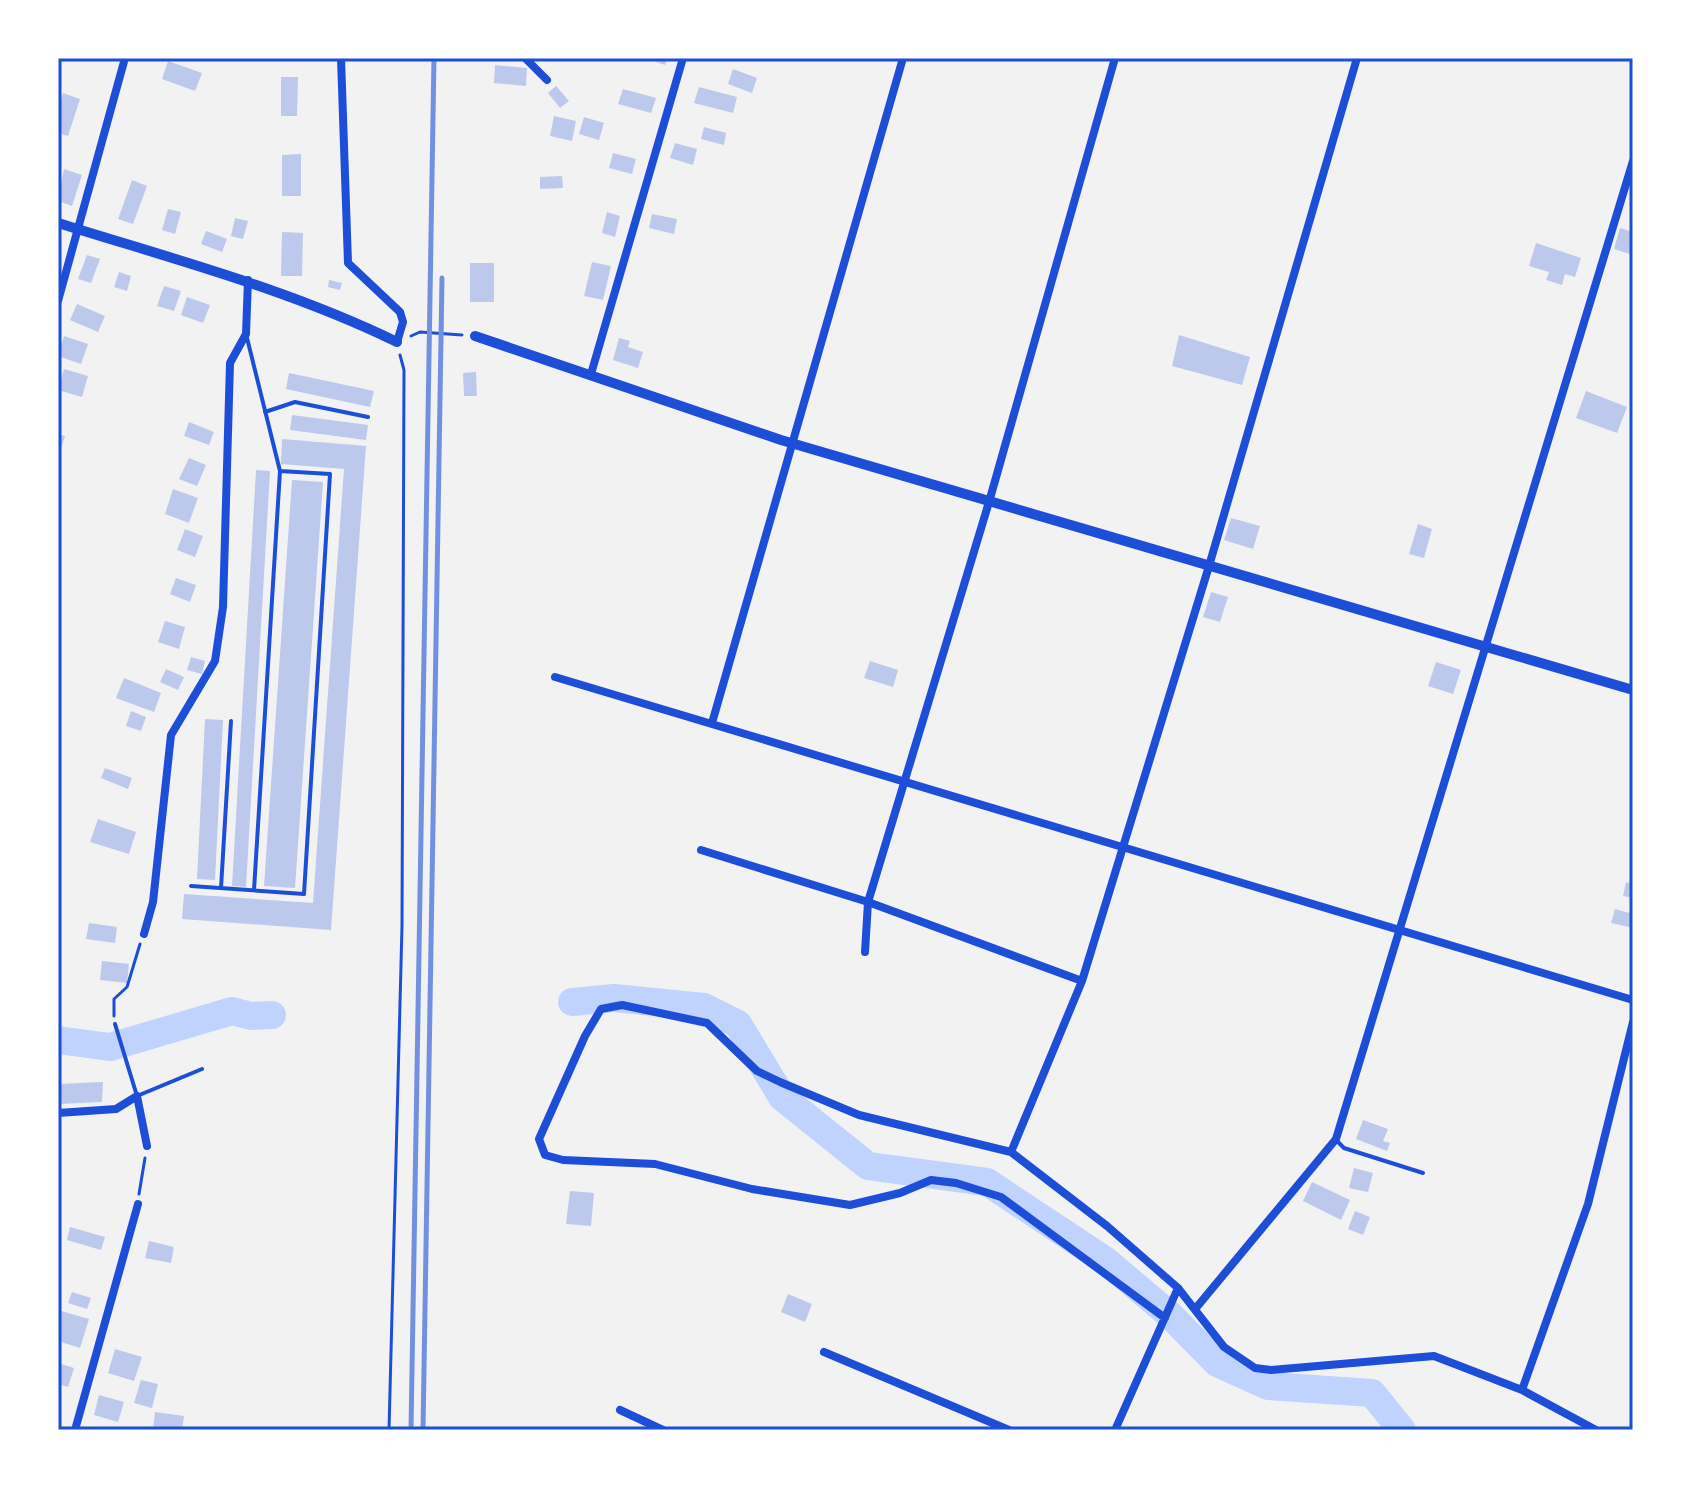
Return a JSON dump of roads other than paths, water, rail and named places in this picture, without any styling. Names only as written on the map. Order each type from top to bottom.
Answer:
[{"type":"street","points":[[58,301],[125,58]]},
{"type":"street","points":[[58,223],[248,280],[334,311],[397,342],[403,322],[400,313],[348,263],[341,58]]},
{"type":"street","points":[[525,58],[547,80]]},
{"type":"street","points":[[591,374],[683,58]]},
{"type":"street","points":[[712,723],[903,58]]},
{"type":"street","points":[[865,952],[868,902],[902,780],[989,502],[1115,58]]},
{"type":"street","points":[[1011,1152],[1082,981],[1209,566],[1357,58]]},
{"type":"street","points":[[1196,1308],[1336,1139],[1397,927],[1633,161]]},
{"type":"street","points":[[144,934],[153,902],[171,735],[215,661],[223,607],[230,363],[246,334],[248,280]]},
{"type":"street","points":[[475,336],[791,443],[1633,690]]},
{"type":"street","points":[[555,677],[1633,1000]]},
{"type":"street","points":[[701,850],[868,902],[1082,981]]},
{"type":"street","points":[[1165,1318],[1001,1197],[956,1183],[931,1180],[900,1193],[850,1205],[752,1189],[655,1164],[563,1160],[545,1155],[539,1139],[601,1009],[622,1005],[707,1023],[757,1071],[780,1082],[859,1115],[1011,1152],[1107,1226],[1196,1308],[1224,1347],[1255,1368],[1271,1370],[1434,1356],[1522,1390],[1596,1430]]},
{"type":"street","points":[[1522,1390],[1588,1204],[1633,1022]]},
{"type":"street","points":[[58,1113],[116,1109],[137,1096],[147,1146]]},
{"type":"street","points":[[75,1430],[138,1204]]},
{"type":"street","points":[[1115,1430],[1176,1291]]},
{"type":"street","points":[[824,1352],[1009,1430]]},
{"type":"street","points":[[620,1410],[663,1430]]},
{"type":"lane","points":[[246,334],[280,471],[254,890]]},
{"type":"lane","points":[[265,412],[295,402],[368,417]]},
{"type":"lane","points":[[191,886],[304,894],[330,474],[280,471]]},
{"type":"lane","points":[[221,888],[231,721]]},
{"type":"lane","points":[[115,1024],[137,1096],[202,1069]]},
{"type":"lane","points":[[1336,1139],[1344,1148],[1423,1173]]},
{"type":"waterway","points":[[572,1002],[614,998],[704,1007],[738,1024],[782,1097],[868,1166],[987,1182],[1106,1261],[1170,1315],[1217,1363],[1268,1386],[1372,1393],[1402,1430]]},
{"type":"waterway","points":[[58,1040],[110,1047],[232,1011],[251,1016],[272,1015]]},
{"type":"railway","points":[[411,1430],[434,58]]},
{"type":"railway","points":[[423,1430],[442,278]]}]
